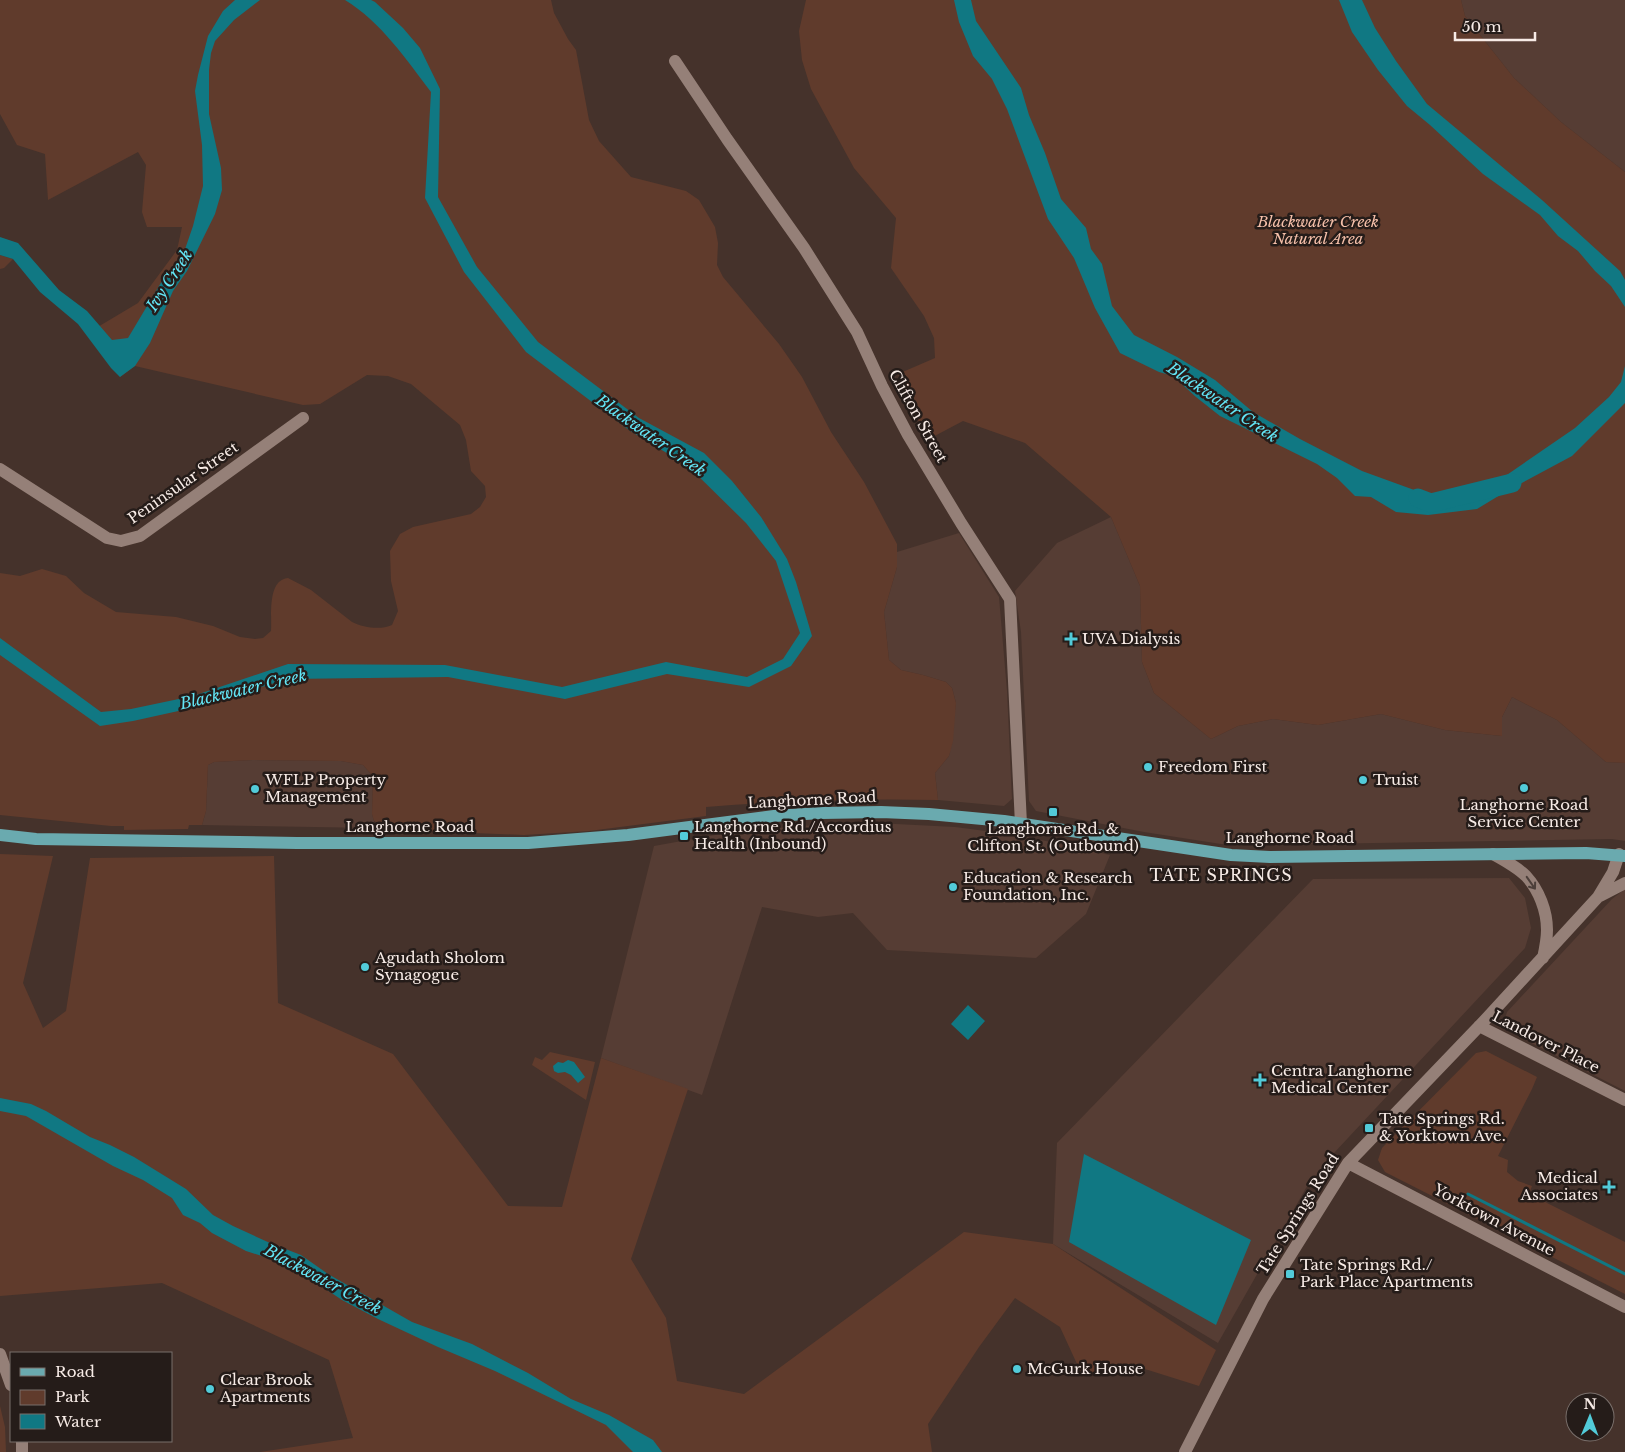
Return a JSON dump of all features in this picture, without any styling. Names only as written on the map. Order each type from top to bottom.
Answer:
[{"type":"main road","name":"Langhorne Road","points":[[0,835],[36,839],[297,843],[528,843],[590,839],[774,816],[881,812],[930,814],[1021,824],[1231,855],[1270,857],[1597,853],[1622,855]]},
{"type":"street","name":"Clifton Street","points":[[675,61],[804,248],[857,332],[882,386],[908,434],[961,523],[1010,599],[1021,824]]},
{"type":"street","name":"Peninsular Street","points":[[0,468],[107,538],[121,541],[140,536],[303,418]]},
{"type":"street","points":[[1493,854],[1521,871],[1537,891],[1545,909],[1547,931],[1543,958]]},
{"type":"street","name":"Tate Springs Road","points":[[1185,1452],[1263,1299],[1348,1163],[1543,958],[1598,897],[1622,855]]},
{"type":"street","name":"Tate Springs Road","points":[[1598,897],[1625,883]]},
{"type":"street","name":"Landover Place","points":[[1479,1026],[1625,1100]]},
{"type":"street","name":"Yorktown Avenue","points":[[1348,1163],[1625,1307]]},
{"type":"street","points":[[0,1354],[10,1382]]},
{"type":"shaded area","points":[[1461,0],[1625,0],[1625,172],[1561,122],[1514,78],[1465,16]]},
{"type":"shaded area","points":[[1111,517],[1140,586],[1142,662],[1154,693],[1211,739],[1238,726],[1273,719],[1318,725],[1381,714],[1445,730],[1502,736],[1502,717],[1512,697],[1557,720],[1606,762],[1625,763],[1625,841],[1612,839],[1221,844],[1144,832],[1036,811],[1029,801],[1021,632],[1015,591],[1057,543]]},
{"type":"shaded area","points":[[959,533],[999,597],[1007,691],[1012,799],[1004,806],[938,800],[935,773],[949,756],[956,703],[952,688],[946,682],[901,670],[889,660],[884,612],[897,567],[897,552]]},
{"type":"shaded area","points":[[252,760],[341,761],[363,765],[373,776],[373,828],[202,825],[206,811],[208,765],[214,762]]},
{"type":"shaded area","points":[[876,823],[955,827],[1023,836],[1110,855],[1086,914],[1036,958],[887,950],[853,913],[818,917],[762,907],[702,1095],[601,1058],[654,846],[715,835],[797,826]]},
{"type":"shaded area","name":"Centra Langhorne Medical Center","points":[[1509,878],[1525,898],[1531,928],[1525,948],[1334,1153],[1306,1188],[1218,1343],[1053,1244],[1057,1143],[1313,879]]},
{"type":"shaded area","points":[[1625,889],[1625,1091],[1512,1033],[1504,1022],[1507,1012],[1612,899]]},
{"type":"green space","points":[[0,0],[551,0],[554,13],[576,50],[589,120],[599,141],[631,177],[686,191],[699,200],[715,227],[718,243],[717,265],[723,277],[779,344],[802,377],[831,432],[864,482],[897,544],[897,567],[884,612],[889,660],[901,670],[946,682],[952,688],[956,703],[953,741],[949,756],[935,773],[938,800],[822,800],[706,807],[706,816],[589,831],[524,835],[378,829],[378,823],[374,821],[372,814],[373,776],[363,765],[341,761],[252,760],[214,762],[208,765],[206,811],[202,825],[189,825],[188,829],[124,830],[124,826],[0,815],[0,573],[20,576],[42,569],[66,576],[84,593],[116,612],[176,617],[213,626],[240,637],[255,639],[263,638],[271,631],[271,608],[274,592],[281,580],[288,578],[311,590],[352,622],[378,628],[392,625],[398,611],[391,581],[390,551],[400,534],[413,527],[471,514],[480,507],[486,497],[485,486],[471,471],[466,440],[460,425],[411,384],[388,376],[367,375],[320,404],[303,405],[135,366],[120,377],[86,334],[138,303],[177,250],[182,227],[147,227],[142,212],[146,165],[138,152],[48,200],[45,154],[17,145],[0,114]]},
{"type":"green space","name":"Blackwater Creek Natural Area","points":[[806,0],[1461,0],[1465,16],[1514,78],[1561,122],[1625,172],[1625,763],[1606,762],[1557,720],[1512,697],[1502,717],[1502,736],[1445,730],[1381,714],[1318,725],[1273,719],[1238,726],[1211,739],[1154,693],[1142,662],[1140,586],[1111,517],[1025,443],[963,421],[927,440],[898,374],[935,358],[934,338],[924,316],[891,268],[896,218],[854,168],[811,89],[802,60],[799,31]]},
{"type":"green space","points":[[0,255],[13,259],[4,268],[0,269]]},
{"type":"green space","points":[[0,854],[53,856],[23,983],[43,1028],[66,1011],[90,858],[274,856],[278,1003],[393,1054],[508,1206],[562,1207],[601,1058],[688,1089],[631,1259],[666,1318],[677,1381],[744,1394],[964,1232],[1053,1244],[1216,1350],[1199,1386],[1129,1364],[1083,1377],[1060,1327],[1015,1298],[979,1347],[928,1424],[932,1452],[260,1452],[353,1438],[329,1360],[162,1283],[0,1296]]},
{"type":"green space","points":[[1486,1051],[1537,1077],[1498,1156],[1508,1160],[1507,1172],[1518,1181],[1532,1186],[1529,1194],[1625,1242],[1625,1294],[1385,1172],[1378,1160],[1382,1148],[1476,1053]]},
{"type":"green space","points":[[550,1052],[595,1062],[586,1100],[532,1065],[535,1057],[542,1060]]},
{"type":"green space","points":[[0,1406],[5,1427],[6,1452],[0,1452]]},
{"type":"water","name":"Ivy Creek","points":[[235,0],[260,0],[234,20],[215,41],[211,53],[209,114],[221,168],[222,190],[215,214],[187,271],[173,291],[150,343],[135,366],[120,377],[78,324],[40,292],[13,259],[0,255],[0,237],[18,243],[59,290],[87,311],[112,340],[128,338],[165,276],[183,255],[193,226],[203,186],[202,145],[195,91],[208,36],[223,11]]},
{"type":"water","points":[[345,0],[371,0],[375,2],[403,28],[420,48],[440,89],[438,197],[477,267],[538,342],[639,418],[704,453],[732,481],[761,517],[787,559],[812,636],[791,666],[749,687],[667,674],[565,699],[448,677],[288,679],[192,708],[100,726],[0,655],[0,638],[101,712],[131,709],[193,696],[288,664],[445,665],[562,687],[666,662],[747,677],[783,659],[800,633],[776,561],[746,523],[688,466],[629,430],[526,352],[464,272],[425,198],[431,92],[381,30]]},
{"type":"water","points":[[954,0],[971,0],[976,21],[1021,88],[1029,115],[1061,199],[1086,228],[1091,249],[1102,264],[1112,306],[1134,335],[1177,357],[1215,380],[1253,412],[1362,471],[1450,503],[1476,500],[1498,481],[1575,428],[1609,397],[1621,382],[1625,366],[1625,403],[1572,456],[1477,509],[1428,515],[1396,512],[1371,497],[1355,496],[1337,478],[1317,464],[1220,416],[1173,376],[1159,372],[1120,353],[1095,308],[1074,258],[1048,219],[1007,109],[992,79],[973,56],[959,22]]},
{"type":"water","points":[[1339,0],[1362,0],[1375,28],[1427,104],[1542,200],[1620,271],[1625,280],[1625,307],[1611,286],[1578,251],[1558,236],[1540,215],[1483,174],[1407,106],[1378,70],[1352,32]]},
{"type":"water","points":[[968,1005],[985,1021],[968,1040],[951,1024]]},
{"type":"water","points":[[568,1060],[574,1062],[585,1077],[578,1083],[571,1075],[565,1072],[558,1073],[554,1071],[553,1066],[558,1062],[563,1063]]},
{"type":"water","points":[[0,1098],[31,1104],[90,1137],[134,1157],[186,1189],[213,1215],[270,1243],[301,1255],[328,1274],[412,1322],[472,1344],[528,1373],[571,1399],[609,1415],[653,1440],[662,1452],[633,1452],[606,1425],[495,1371],[378,1319],[342,1300],[290,1265],[246,1251],[212,1233],[200,1223],[183,1215],[172,1198],[143,1180],[113,1166],[26,1116],[0,1111]]},
{"type":"water","points":[[1084,1154],[1251,1240],[1216,1325],[1069,1242]]},
{"type":"waterway","name":"Blackwater Creek","points":[[1418,498],[1431,503],[1512,483]]},
{"type":"waterway","points":[[1468,1194],[1625,1274]]},
{"type":"place","name":"UVA Dialysis","points":[[1071,639]]},
{"type":"place","name":"Freedom First","points":[[1148,767]]},
{"type":"place","name":"Truist","points":[[1363,780]]},
{"type":"place","name":"Langhorne Road Service Center","points":[[1524,788]]},
{"type":"place","name":"WFLP Property Management","points":[[255,789]]},
{"type":"place","name":"Langhorne Rd. & Clifton St. (Outbound)","points":[[1053,812]]},
{"type":"place","name":"Langhorne Rd./Accordius Health (Inbound)","points":[[684,836]]},
{"type":"place","name":"Education & Research Foundation, Inc.","points":[[953,887]]},
{"type":"place","name":"Agudath Sholom Synagogue","points":[[365,967]]},
{"type":"place","name":"Centra Langhorne Medical Center","points":[[1260,1080]]},
{"type":"place","name":"Tate Springs Rd. & Yorktown Ave.","points":[[1369,1128]]},
{"type":"place","name":"Medical Associates","points":[[1609,1187]]},
{"type":"place","name":"Tate Springs Rd./ Park Place Apartments","points":[[1290,1274]]},
{"type":"place","name":"McGurk House","points":[[1017,1369]]},
{"type":"place","name":"Clear Brook Apartments","points":[[210,1389]]},
{"type":"district","name":"TATE SPRINGS","points":[[1221,875]]}]
